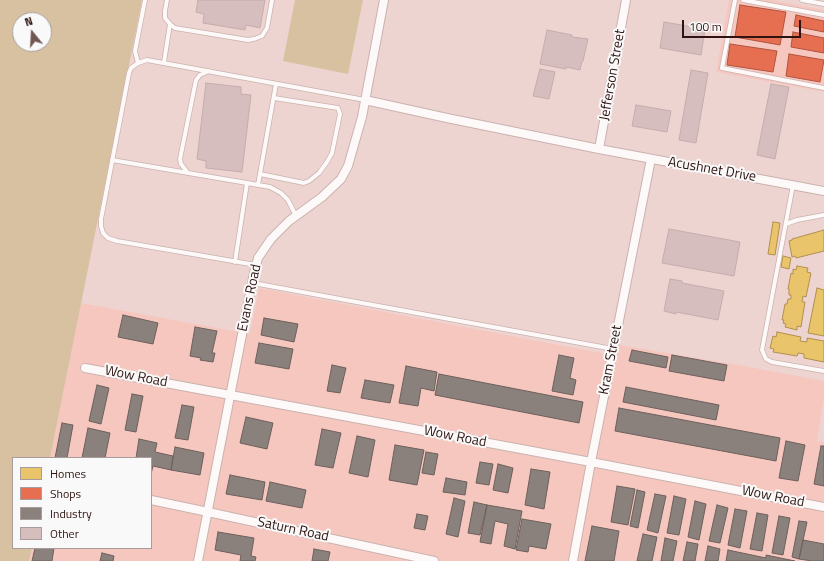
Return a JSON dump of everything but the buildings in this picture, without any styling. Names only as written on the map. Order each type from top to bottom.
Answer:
[{"type":"street","name":"Evans Road","points":[[198,561],[252,282],[258,258],[271,239],[289,221],[322,197],[341,179],[348,166],[362,116],[384,0]]},
{"type":"street","name":"Jefferson Street","points":[[599,150],[626,0]]},
{"type":"street","name":"Acushnet Drive","points":[[365,100],[599,150],[824,190]]},
{"type":"street","name":"Kram Street","points":[[573,561],[651,159]]},
{"type":"street","name":"Wow Road","points":[[85,368],[824,507]]},
{"type":"street","name":"Saturn Road","points":[[152,500],[434,561]]},
{"type":"lane","points":[[138,63],[135,51],[145,0]]},
{"type":"lane","points":[[167,0],[165,18],[175,28],[248,40],[262,36],[267,28],[272,0]]},
{"type":"lane","points":[[735,0],[722,68],[824,88]]},
{"type":"lane","points":[[743,0],[824,15]]},
{"type":"lane","points":[[802,0],[824,4]]},
{"type":"lane","points":[[164,62],[170,24]]},
{"type":"lane","points":[[256,265],[117,240],[108,238],[103,233],[101,219],[129,73],[132,68],[138,63],[147,60],[164,62],[365,100]]},
{"type":"lane","points":[[188,173],[181,164],[180,159],[196,80],[200,75],[209,71]]},
{"type":"lane","points":[[258,185],[276,84]]},
{"type":"lane","points":[[260,174],[304,182],[309,181],[319,173],[332,153],[340,114],[338,108],[274,98]]},
{"type":"lane","points":[[112,160],[270,188],[281,193],[288,200],[296,216]]},
{"type":"lane","points":[[235,262],[247,183]]},
{"type":"lane","points":[[793,184],[762,350],[766,359],[772,362],[824,371]]},
{"type":"lane","points":[[786,224],[797,220],[824,215]]},
{"type":"lane","points":[[252,282],[613,349]]},
{"type":"shaded area","points":[[0,0],[142,0],[50,457],[12,457],[12,549],[32,549],[29,561],[0,561]]},
{"type":"shaded area","points":[[295,0],[363,0],[348,74],[283,61]]},
{"type":"shaded area","points":[[729,0],[772,0],[824,10],[824,92],[716,72]]},
{"type":"shaded area","points":[[259,288],[617,356],[620,345],[824,381],[824,398],[817,441],[824,442],[824,561],[29,561],[32,549],[152,549],[152,457],[50,457],[81,303],[250,334]]}]
